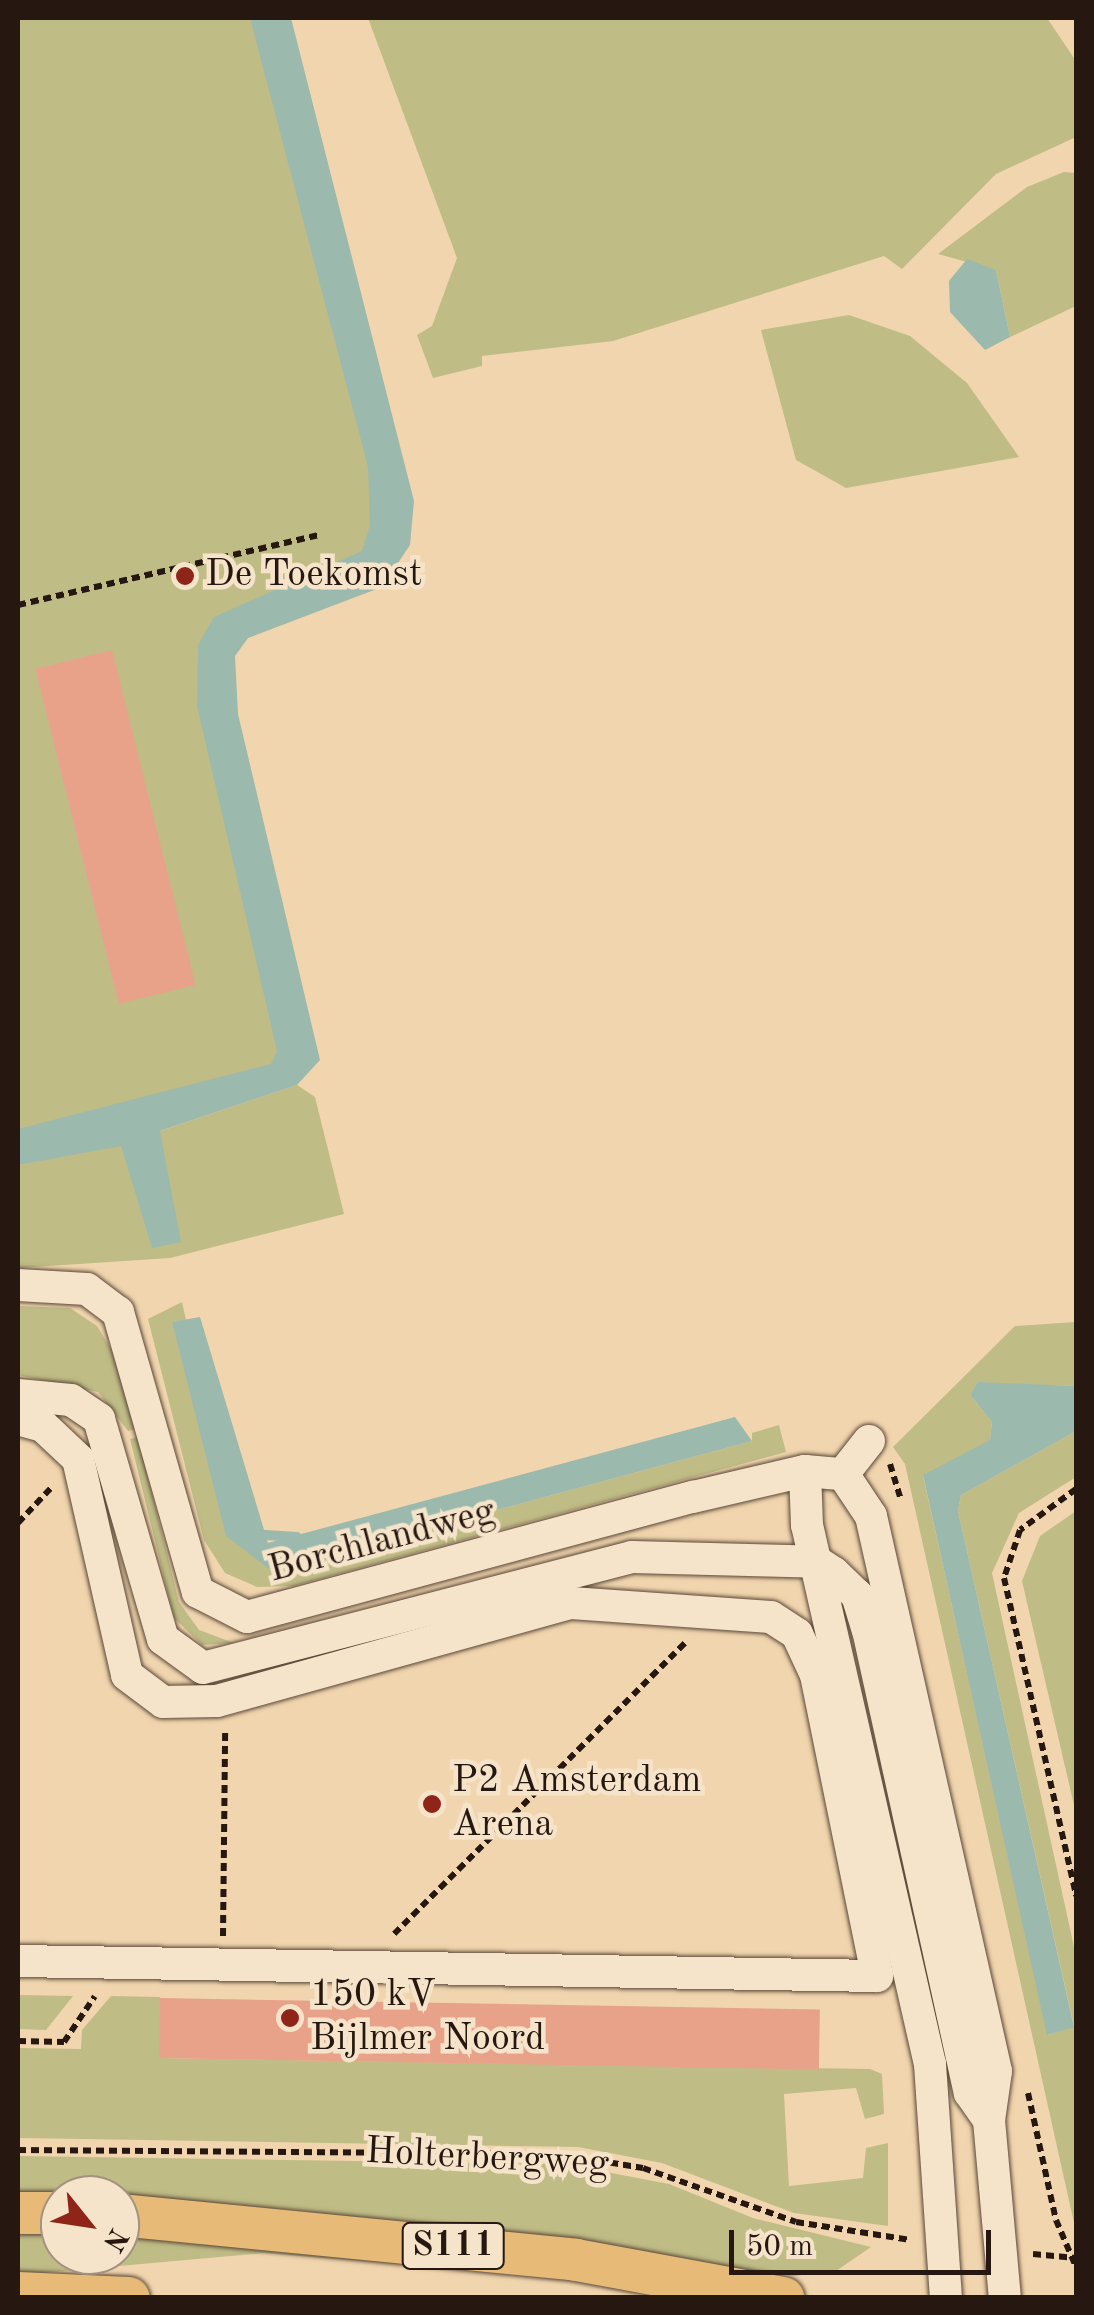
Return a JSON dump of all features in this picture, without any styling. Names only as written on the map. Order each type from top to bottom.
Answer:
[{"type":"main road","name":"S111","points":[[140,2217],[576,2260],[784,2298]]},
{"type":"main road","points":[[18,2293],[129,2298]]},
{"type":"street","name":"Borchlandweg","points":[[18,1285],[88,1290],[118,1312],[198,1592],[247,1617],[804,1470],[843,1474]]},
{"type":"street","points":[[18,1395],[71,1400],[98,1419],[163,1639],[203,1668]]},
{"type":"street","points":[[18,1419],[44,1426],[78,1459],[127,1675],[157,1713]]},
{"type":"street","points":[[868,1441],[843,1474],[871,1516],[892,1596],[996,2071],[989,2120],[1006,2298]]},
{"type":"street","points":[[804,1470],[817,1562],[930,2064],[946,2245],[946,2298]]},
{"type":"street","points":[[157,1713],[203,1668],[632,1556],[817,1562],[858,1595],[970,2093],[989,2120]]},
{"type":"street","points":[[18,1961],[877,1976],[809,1656],[771,1617],[720,1609],[571,1603],[157,1713]]},
{"type":"path","points":[[18,605],[320,535]]},
{"type":"path","points":[[1076,1489],[1020,1530],[1004,1578],[1076,1896]]},
{"type":"path","points":[[363,1965],[720,1609]]},
{"type":"path","points":[[223,1962],[225,1726]]},
{"type":"path","points":[[18,2042],[64,2042],[95,1990],[114,1988]]},
{"type":"path","name":"Holterbergweg","points":[[18,2150],[559,2154],[670,2175],[796,2222],[946,2245]]},
{"type":"shaded area","name":"De Toekomst","points":[[18,18],[275,18],[384,451],[371,564],[210,634],[289,1050],[269,1077],[18,1139]]},
{"type":"shaded area","points":[[250,18],[291,18],[414,501],[410,545],[382,587],[248,638],[235,656],[238,714],[320,1060],[297,1085],[160,1131],[181,1242],[152,1248],[121,1146],[18,1165],[18,1129],[271,1064],[277,1051],[197,706],[198,645],[214,617],[362,551],[370,525],[368,467]]},
{"type":"shaded area","points":[[368,18],[1047,18],[1076,61],[1076,137],[996,174],[902,269],[884,256],[613,341],[482,356],[482,366],[433,378],[417,335],[432,326],[457,258]]},
{"type":"shaded area","points":[[1064,172],[1076,173],[1076,306],[1010,337],[996,270],[938,254],[1027,187]]},
{"type":"shaded area","points":[[967,259],[996,270],[1010,337],[985,350],[950,312],[949,281]]},
{"type":"shaded area","points":[[849,315],[910,336],[967,383],[1019,457],[846,488],[796,460],[761,330]]},
{"type":"shaded area","points":[[297,1085],[315,1097],[344,1214],[170,1258],[18,1268],[18,1165],[137,1139]]},
{"type":"shaded area","points":[[182,1302],[186,1320],[172,1322],[272,1571],[752,1441],[752,1433],[779,1425],[786,1452],[293,1586],[257,1587],[225,1573],[204,1540],[148,1319]]},
{"type":"shaded area","points":[[18,1306],[70,1308],[97,1326],[116,1357],[136,1429],[128,1431],[98,1392],[18,1375]]},
{"type":"shaded area","points":[[200,1317],[268,1543],[735,1417],[752,1441],[272,1571],[226,1536],[172,1322]]},
{"type":"shaded area","points":[[1076,1322],[1076,1386],[978,1383],[970,1395],[992,1422],[990,1441],[923,1476],[1048,2035],[1074,2026],[958,1511],[961,1495],[1076,1431],[1076,1477],[1019,1513],[992,1573],[1076,1956],[1076,2232],[905,1464],[893,1447],[1015,1326]]},
{"type":"shaded area","points":[[978,1382],[1076,1386],[1076,1431],[961,1495],[958,1511],[1074,2027],[1047,2035],[923,1475],[990,1440],[992,1422],[970,1395]]},
{"type":"shaded area","points":[[138,1437],[179,1602],[199,1630],[234,1643],[202,1645],[174,1618],[130,1439]]},
{"type":"shaded area","points":[[1076,1511],[1076,1814],[1022,1581],[1040,1536]]},
{"type":"shaded area","points":[[18,1995],[73,1996],[46,2030],[18,2029]]},
{"type":"shaded area","points":[[111,1996],[160,1997],[160,2058],[870,2069],[882,2074],[884,2114],[865,2119],[856,2088],[784,2094],[789,2186],[863,2178],[866,2148],[888,2143],[888,2226],[794,2213],[662,2163],[578,2147],[18,2138],[18,2048],[81,2049],[82,2030]]},
{"type":"shaded area","points":[[18,2156],[564,2164],[669,2184],[753,2218],[871,2247],[836,2271],[794,2276],[302,2211],[140,2197],[140,2175],[40,2175],[40,2199],[18,2200]]},
{"type":"shaded area","points":[[18,2233],[40,2233],[40,2273],[18,2275]]},
{"type":"shaded area","points":[[140,2238],[457,2269],[264,2253],[140,2264]]},
{"type":"building","points":[[112,650],[195,985],[119,1004],[35,669]]},
{"type":"building","points":[[160,1998],[820,2010],[819,2070],[159,2058]]},
{"type":"waterway","points":[[251,1534],[297,1537]]},
{"type":"place","name":"De Toekomst","points":[[185,576]]},
{"type":"place","name":"P2 Amsterdam Arena","points":[[432,1804]]},
{"type":"place","name":"150 kV Bijlmer Noord","points":[[290,2018]]}]
